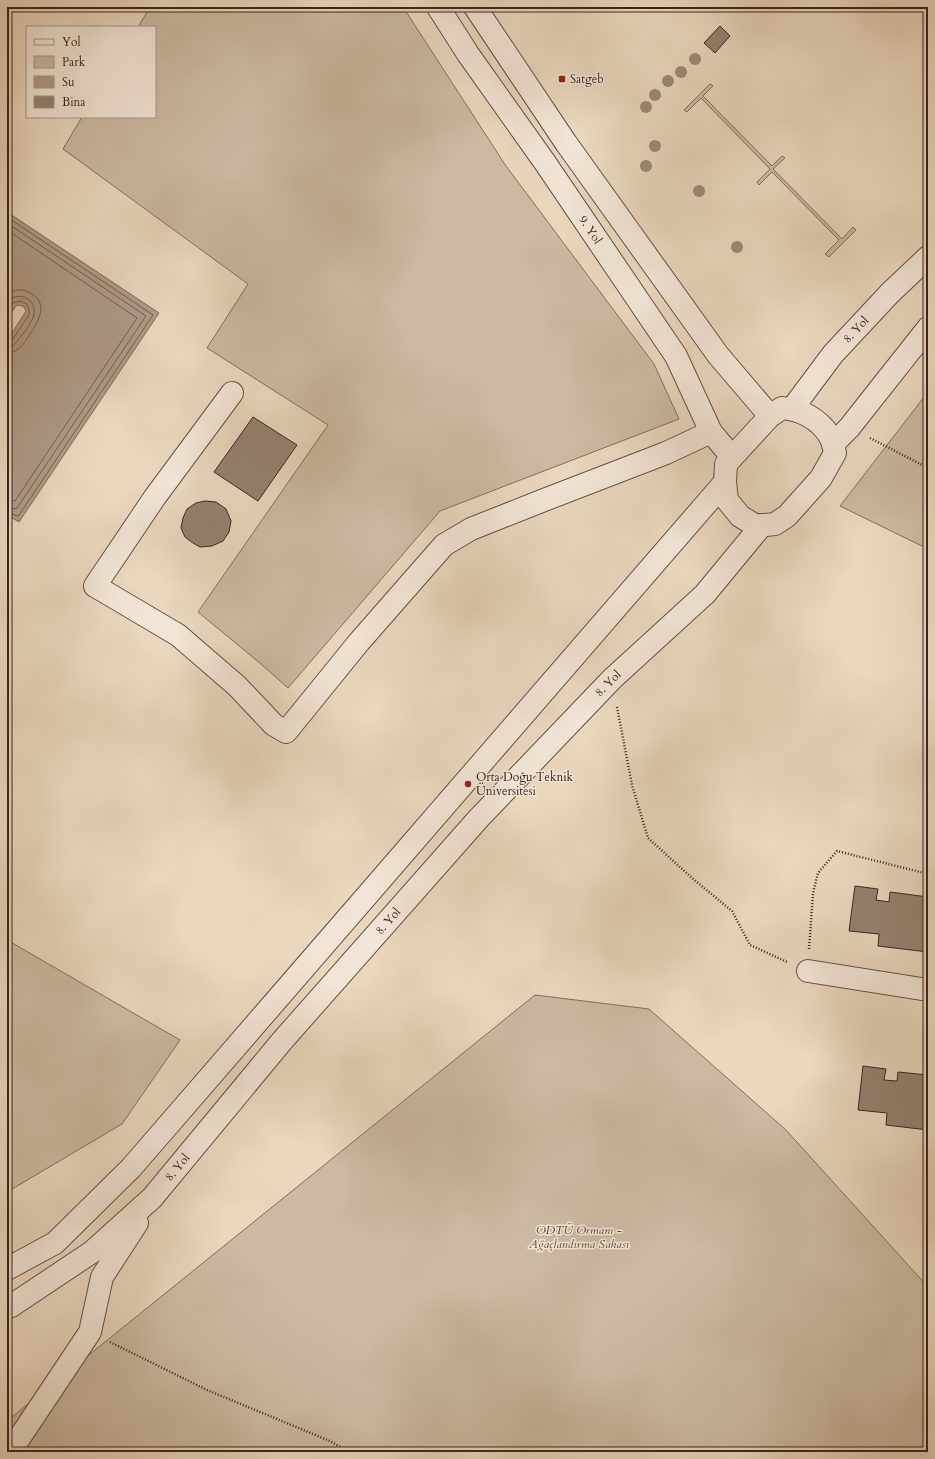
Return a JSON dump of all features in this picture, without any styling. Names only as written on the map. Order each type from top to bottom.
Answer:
[{"type":"street","name":"9. Yol","points":[[438,7],[468,54],[546,164],[676,356],[711,432],[732,457]]},
{"type":"street","points":[[474,7],[566,143],[718,355],[770,416]]},
{"type":"street","points":[[546,164],[566,143]]},
{"type":"street","name":"8. Yol","points":[[792,409],[833,354],[890,293],[928,257]]},
{"type":"street","points":[[833,444],[849,428],[928,328]]},
{"type":"street","points":[[232,393],[155,497],[95,586],[178,635],[237,686],[274,724],[286,732],[359,642],[444,545],[471,529],[666,453],[711,432]]},
{"type":"street","points":[[782,408],[792,409],[806,415],[820,424],[830,436],[835,453],[821,478],[788,516],[774,524],[756,526],[740,516],[727,500],[725,482],[726,464],[770,416],[782,408]]},
{"type":"street","points":[[7,1269],[55,1243],[131,1168],[725,482]]},
{"type":"street","name":"8. Yol","points":[[7,1307],[11,1306],[92,1252],[152,1198],[282,1041],[479,818],[612,679],[705,594],[762,525]]},
{"type":"street","points":[[808,971],[928,990]]},
{"type":"street","points":[[10,1452],[90,1332],[102,1277],[152,1198]]},
{"type":"path","points":[[849,428],[928,468]]},
{"type":"path","points":[[612,679],[632,785],[648,838],[732,912],[750,945],[808,971],[813,893],[818,873],[837,851],[928,874]]},
{"type":"path","points":[[90,1332],[207,1390],[330,1441],[349,1452]]},
{"type":"green space","points":[[150,7],[403,7],[506,166],[654,364],[679,419],[440,511],[288,688],[198,612],[328,425],[207,348],[248,284],[63,149],[81,118],[156,118],[156,26],[139,26]]},
{"type":"green space","points":[[710,84],[713,86],[703,96],[772,166],[782,156],[785,158],[773,169],[842,239],[853,227],[856,230],[829,257],[825,254],[839,240],[772,172],[759,185],[757,182],[770,169],[701,98],[687,112],[684,110]]},
{"type":"green space","points":[[928,392],[928,549],[840,506]]},
{"type":"green space","points":[[7,940],[180,1040],[122,1124],[7,1192]]},
{"type":"green space","name":"ODTÜ Ormanı - Ağaçlandırma Sahası","points":[[535,995],[649,1009],[786,1130],[928,1287],[928,1452],[7,1452],[7,1421]]},
{"type":"water","points":[[7,212],[159,313],[19,522],[7,515],[7,341],[26,311],[23,306],[17,305],[7,318]]},
{"type":"building","points":[[720,26],[730,36],[715,53],[704,43]]},
{"type":"building","points":[[253,417],[297,445],[258,501],[214,472]]},
{"type":"building","points":[[205,501],[216,502],[226,509],[231,521],[229,532],[223,541],[212,546],[200,547],[185,537],[181,528],[187,509],[196,503]]},
{"type":"building","points":[[855,886],[878,889],[876,900],[889,902],[890,892],[928,897],[928,952],[878,946],[879,934],[849,931]]},
{"type":"building","points":[[863,1066],[886,1069],[884,1080],[897,1081],[898,1072],[928,1075],[928,1130],[886,1125],[887,1113],[858,1110]]},
{"type":"place","name":"Satgeb","points":[[562,79]]},
{"type":"place","name":"Orta Doğu Teknik Üniversitesi","points":[[468,784]]}]
